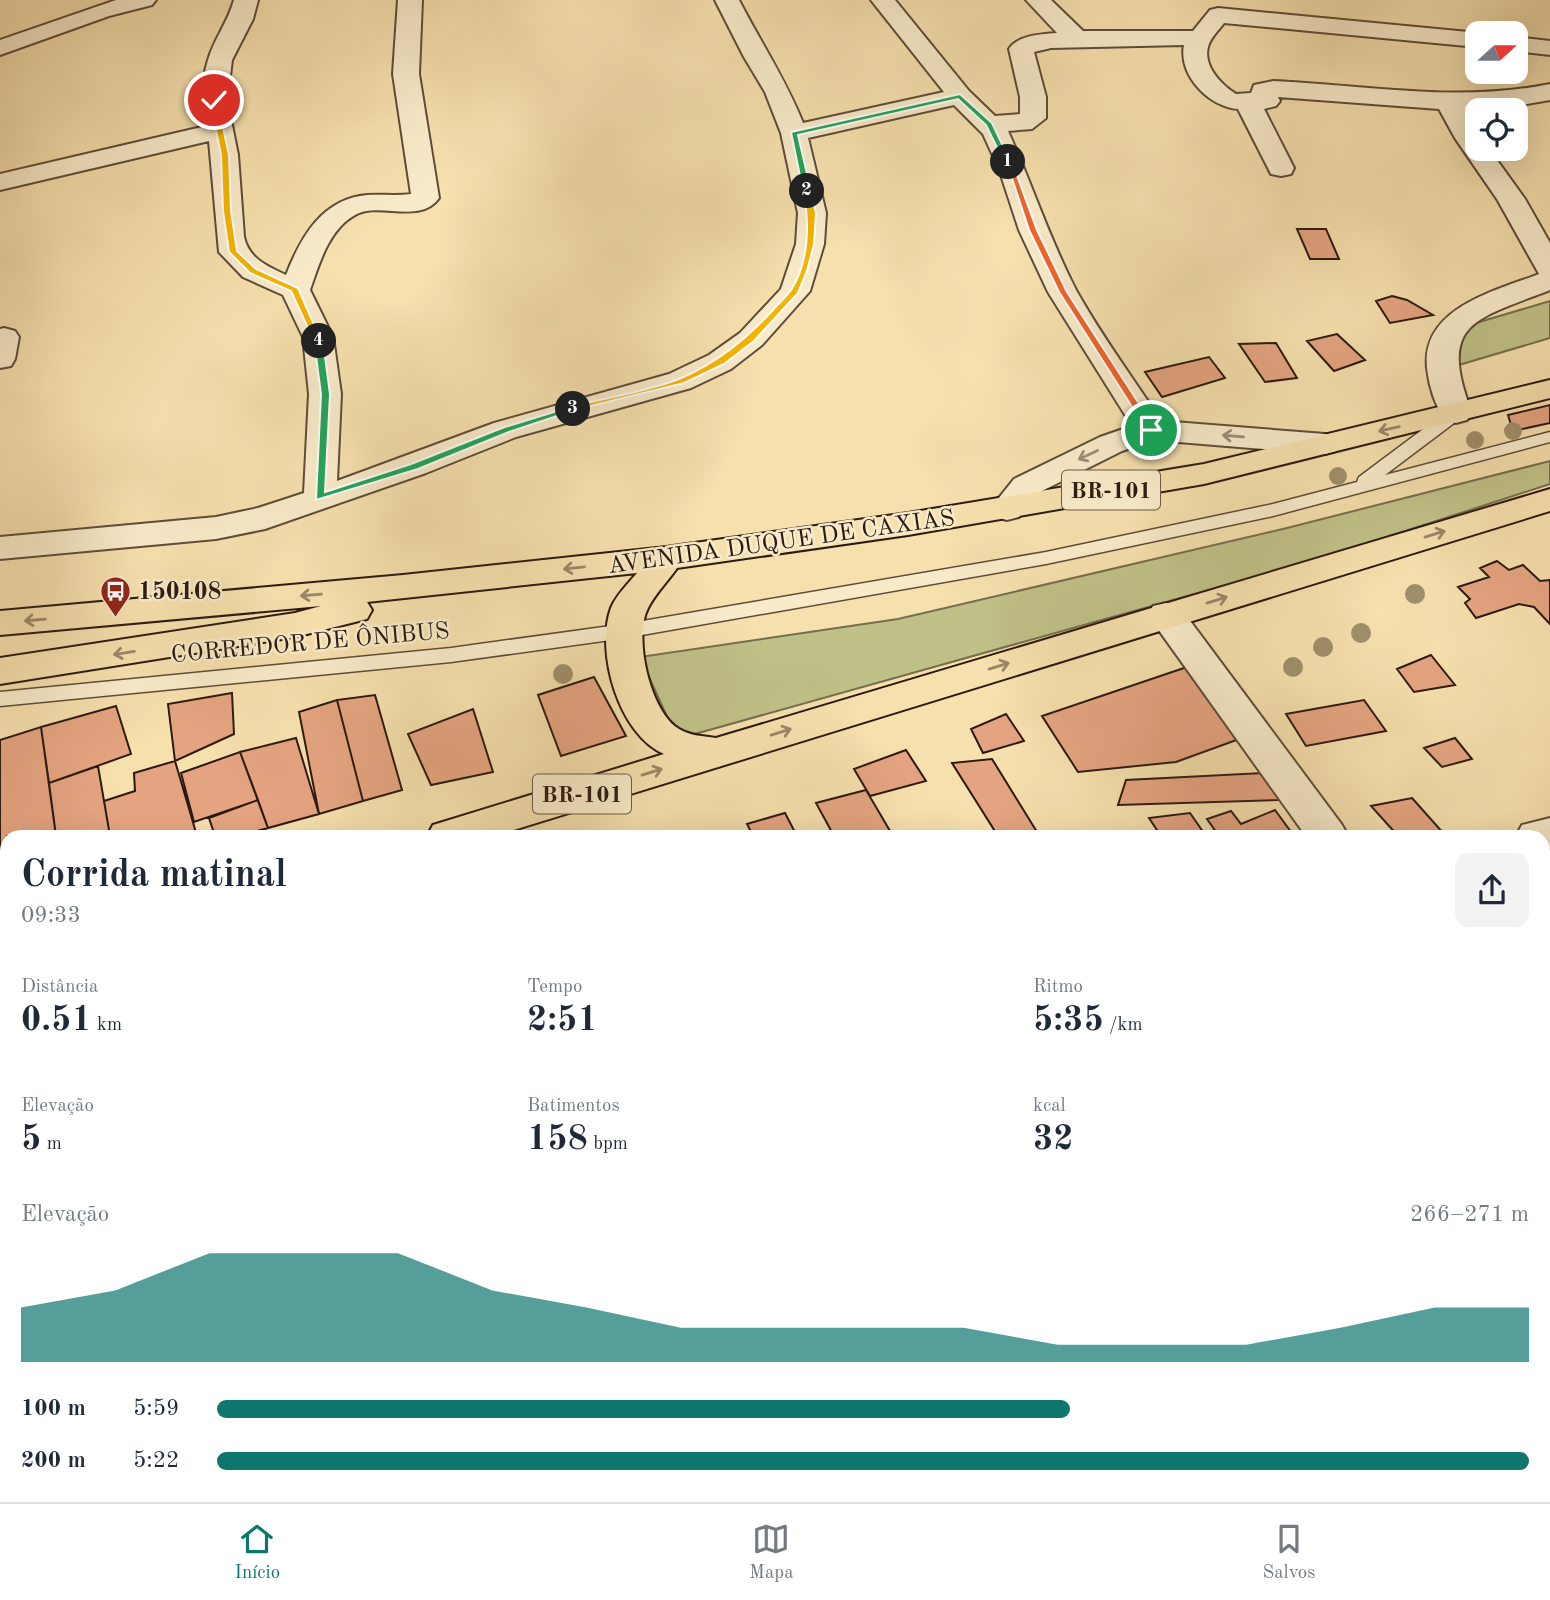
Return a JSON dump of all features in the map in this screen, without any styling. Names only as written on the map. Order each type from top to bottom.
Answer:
[{"type":"highway","name":"AVENIDA DUQUE DE CAXIAS","points":[[0,623],[403,587],[666,558],[1007,509],[1204,474],[1550,389]]},
{"type":"highway","name":"BR-101","points":[[466,830],[1550,500]]},
{"type":"highway","points":[[666,558],[629,608],[624,653],[629,681],[642,708],[663,738],[687,748],[716,752]]},
{"type":"highway","points":[[0,671],[295,625],[351,611],[403,587]]},
{"type":"street","points":[[0,48],[79,18],[145,0]]},
{"type":"street","points":[[246,0],[241,19],[220,60],[214,100],[218,131],[225,155],[227,211],[233,252],[253,271],[295,290],[318,337],[325,394],[320,497]]},
{"type":"street","points":[[295,290],[319,239],[339,212],[362,203],[415,203],[425,198],[406,74],[410,0]]},
{"type":"street","points":[[0,548],[216,528],[265,518],[414,466],[506,430],[680,381],[731,354],[751,339],[795,291],[810,244],[812,213],[794,133],[778,92],[755,57],[727,0]]},
{"type":"street","points":[[883,0],[960,96],[990,124],[1012,169],[1033,230],[1063,292],[1151,430]]},
{"type":"street","points":[[1038,0],[1077,39]]},
{"type":"street","points":[[1465,39],[1220,8],[1195,48],[1195,59],[1210,86],[1227,100],[1267,101],[1263,90],[1273,89],[1449,103],[1518,100],[1550,92]]},
{"type":"street","points":[[990,124],[1023,123],[1033,118],[1033,97],[1021,49],[1023,46],[1038,41],[1077,39],[1200,38]]},
{"type":"street","points":[[1528,45],[1550,48]]},
{"type":"street","points":[[794,133],[960,96]]},
{"type":"street","points":[[1247,101],[1281,168]]},
{"type":"street","points":[[1449,103],[1468,138],[1511,199],[1550,269]]},
{"type":"street","points":[[0,182],[218,131]]},
{"type":"street","points":[[1456,413],[1444,387],[1440,362],[1442,341],[1451,328],[1472,312],[1550,280]]},
{"type":"street","points":[[1007,509],[1026,486],[1111,444],[1151,430],[1325,444]]},
{"type":"street","points":[[1166,615],[1324,830]]},
{"type":"lane","points":[[1354,489],[1456,413]]},
{"type":"lane","name":"CORREDOR DE ÔNIBUS","points":[[0,699],[451,655],[625,631],[1046,558],[1273,510],[1550,437]]},
{"type":"green space","points":[[1550,301],[1550,338],[1452,367],[1432,336]]},
{"type":"green space","points":[[1550,461],[1550,484],[1319,559],[677,739],[640,657],[898,619],[1287,528]]},
{"type":"building","points":[[1297,229],[1326,229],[1339,259],[1310,259]]},
{"type":"building","points":[[1392,296],[1407,300],[1433,315],[1390,323],[1376,301]]},
{"type":"building","points":[[1337,334],[1365,360],[1334,371],[1307,341]]},
{"type":"building","points":[[1276,343],[1297,378],[1265,382],[1239,344]]},
{"type":"building","points":[[1209,357],[1225,378],[1162,397],[1145,372]]},
{"type":"building","points":[[1550,405],[1550,423],[1513,431],[1508,415]]},
{"type":"building","points":[[1497,561],[1509,570],[1523,565],[1540,581],[1550,580],[1550,624],[1534,607],[1519,604],[1476,618],[1465,603],[1470,599],[1458,587],[1489,577],[1480,568]]},
{"type":"building","points":[[1431,655],[1455,685],[1414,692],[1397,669]]},
{"type":"building","points":[[1187,667],[1242,738],[1176,762],[1078,772],[1042,716]]},
{"type":"building","points":[[594,677],[626,736],[561,756],[538,695]]},
{"type":"building","points":[[232,693],[234,734],[175,761],[168,704]]},
{"type":"building","points":[[375,695],[402,790],[363,801],[337,700]]},
{"type":"building","points":[[337,700],[363,801],[319,814],[299,712]]},
{"type":"building","points":[[1364,700],[1386,731],[1306,746],[1286,714]]},
{"type":"building","points":[[116,706],[131,754],[49,783],[41,727]]},
{"type":"building","points":[[473,709],[493,772],[431,785],[408,734]]},
{"type":"building","points":[[1006,714],[1024,741],[983,753],[971,729]]},
{"type":"building","points":[[41,727],[55,830],[0,830],[0,740]]},
{"type":"building","points":[[296,738],[319,814],[268,828],[240,752]]},
{"type":"building","points":[[1455,738],[1472,759],[1442,767],[1424,748]]},
{"type":"building","points":[[906,750],[926,781],[870,796],[854,769]]},
{"type":"building","points":[[240,752],[258,800],[194,822],[181,773]]},
{"type":"building","points":[[992,759],[1036,830],[994,830],[952,763]]},
{"type":"building","points":[[175,761],[195,830],[109,830],[104,801],[135,791],[134,773]]},
{"type":"building","points":[[98,766],[109,830],[55,830],[49,783]]},
{"type":"building","points":[[1263,773],[1279,800],[1118,805],[1126,780]]},
{"type":"building","points":[[866,790],[889,830],[831,830],[816,803]]},
{"type":"building","points":[[1412,798],[1441,830],[1393,830],[1371,806]]},
{"type":"building","points":[[258,800],[268,828],[213,830],[209,818]]},
{"type":"building","points":[[1275,810],[1290,830],[1215,830],[1207,819],[1231,811],[1241,824]]},
{"type":"building","points":[[785,813],[794,830],[750,830],[747,824]]},
{"type":"building","points":[[1190,813],[1202,830],[1157,830],[1149,818]]},
{"type":"place","name":"150108","points":[[115,618]]},
{"type":"route","points":[[214,100],[218,131],[225,155],[227,211],[233,252],[253,271],[295,290],[318,337],[325,394],[320,497],[414,466],[506,430],[680,381],[720,362],[751,339],[777,311],[795,291],[803,271],[810,244],[812,213],[794,133],[960,96],[995,131],[1012,169],[1033,230],[1063,292],[1151,430]]}]
